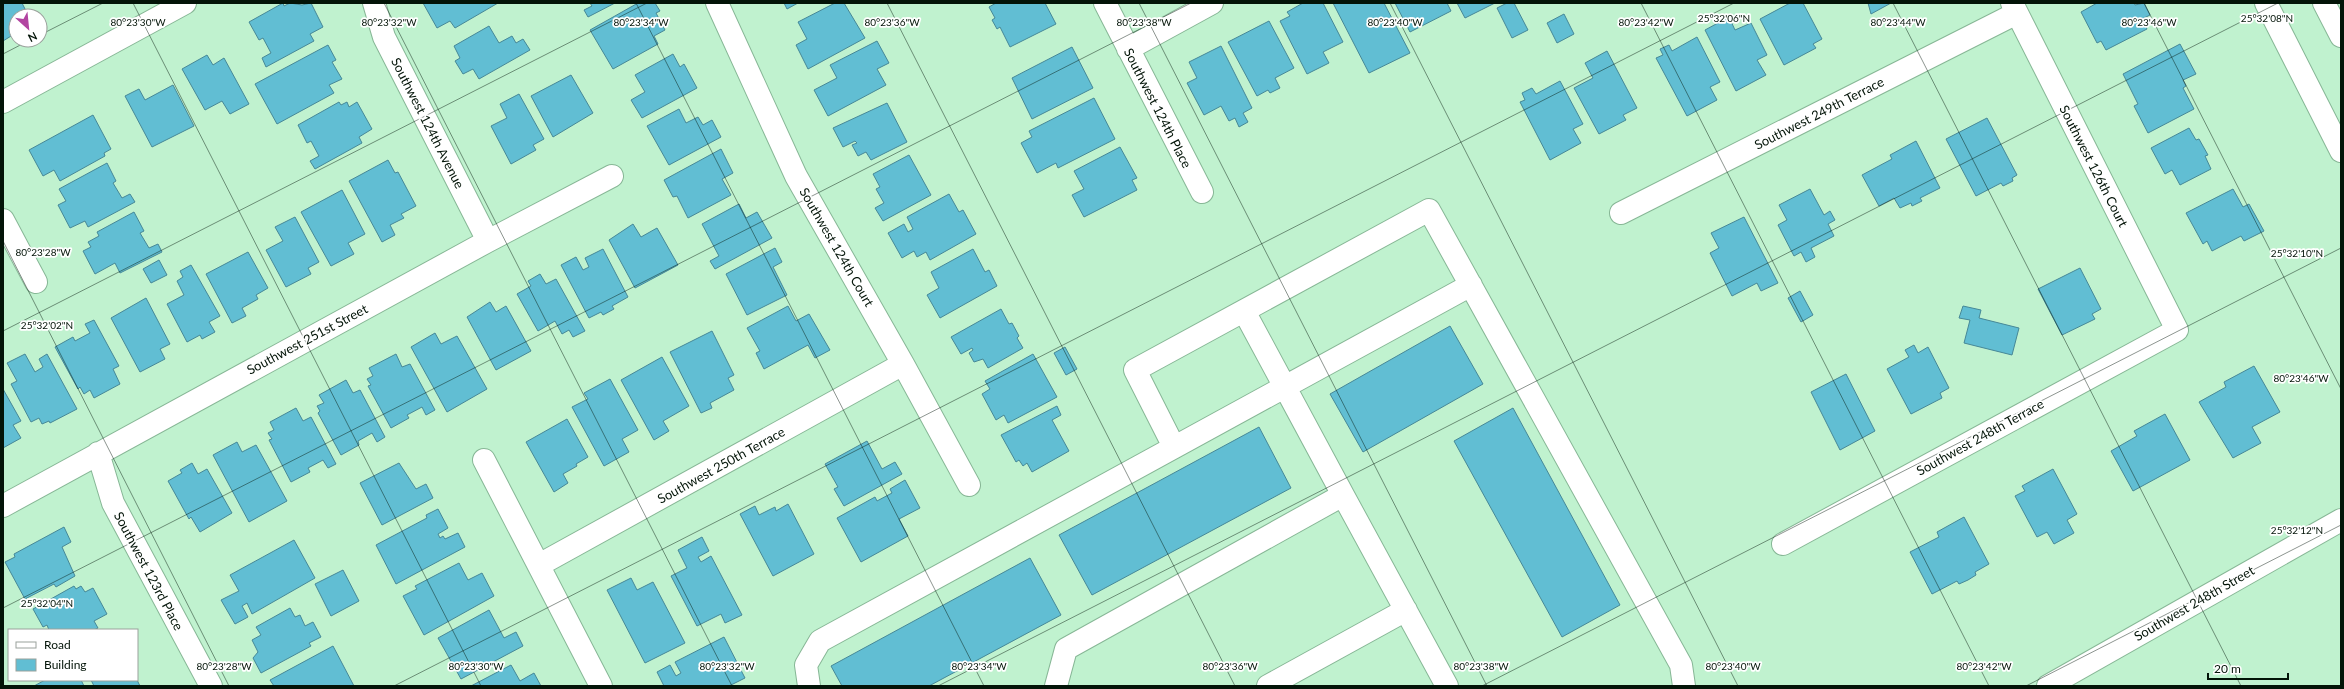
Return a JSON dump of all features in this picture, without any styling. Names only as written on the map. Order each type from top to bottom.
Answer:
[{"type":"street","points":[[3,102],[185,3]]},
{"type":"street","name":"Southwest 124th Avenue","points":[[374,3],[384,37],[488,241]]},
{"type":"street","name":"Southwest 124th Court","points":[[717,3],[796,176],[904,364],[969,485]]},
{"type":"street","name":"Southwest 124th Place","points":[[1105,3],[1202,192]]},
{"type":"street","points":[[1128,49],[1212,3]]},
{"type":"street","points":[[2266,3],[2341,151]]},
{"type":"street","points":[[2324,3],[2341,36]]},
{"type":"street","name":"Southwest 249th Terrace","points":[[1622,213],[2015,8]]},
{"type":"street","name":"Southwest 126th Court","points":[[2015,8],[2177,330]]},
{"type":"street","name":"Southwest 251st Street","points":[[3,506],[488,241],[612,176]]},
{"type":"street","points":[[1174,447],[1135,370],[1430,210],[1681,665],[1684,686]]},
{"type":"street","points":[[3,220],[36,282]]},
{"type":"street","points":[[809,686],[806,665],[820,641],[1471,285]]},
{"type":"street","points":[[1244,311],[1447,686]]},
{"type":"street","name":"Southwest 248th Terrace","points":[[1783,544],[2177,330]]},
{"type":"street","name":"Southwest 250th Terrace","points":[[539,565],[904,364]]},
{"type":"street","name":"Southwest 123rd Place","points":[[98,453],[113,503],[211,686]]},
{"type":"street","points":[[484,460],[602,686]]},
{"type":"street","points":[[1056,686],[1066,649],[1343,495]]},
{"type":"street","name":"Southwest 248th Street","points":[[2048,686],[2341,520]]},
{"type":"street","points":[[1268,686],[1301,678],[1406,610]]},
{"type":"building","points":[[3,3],[22,3],[24,8],[8,8],[8,38],[3,41]]},
{"type":"building","points":[[283,3],[284,6],[290,3],[302,5],[311,3],[323,27],[310,34],[314,41],[266,67],[262,58],[271,53],[263,38],[259,40],[249,22]]},
{"type":"building","points":[[423,3],[498,3],[455,28],[450,21],[437,28]]},
{"type":"building","points":[[590,3],[615,3],[588,17],[584,10],[592,6]]},
{"type":"building","points":[[638,3],[655,3],[660,11],[656,13],[665,30],[654,36],[658,44],[613,69],[590,30]]},
{"type":"building","points":[[784,3],[798,3],[787,9]]},
{"type":"building","points":[[835,3],[844,3],[865,38],[808,69],[796,45],[807,39],[798,22]]},
{"type":"building","points":[[996,3],[1045,3],[1056,24],[1010,47],[1000,27],[997,29],[992,20],[995,18],[989,7]]},
{"type":"building","points":[[1303,3],[1323,3],[1343,42],[1323,52],[1329,63],[1307,74],[1280,21],[1290,16],[1287,12]]},
{"type":"building","points":[[1333,3],[1384,3],[1410,53],[1369,73]]},
{"type":"building","points":[[1395,3],[1447,3],[1451,11],[1410,32]]},
{"type":"building","points":[[1457,3],[1495,3],[1465,18]]},
{"type":"building","points":[[1507,3],[1514,3],[1528,30],[1512,38],[1497,8]]},
{"type":"building","points":[[1790,3],[1803,3],[1822,39],[1813,44],[1816,48],[1784,65],[1760,19]]},
{"type":"building","points":[[1868,3],[1891,3],[1871,14]]},
{"type":"building","points":[[2097,3],[2134,3],[2135,5],[2144,3],[2150,15],[2142,19],[2147,29],[2106,50],[2101,41],[2097,43],[2081,12]]},
{"type":"building","points":[[1564,14],[1574,34],[1557,43],[1547,23]]},
{"type":"building","points":[[1729,17],[1735,30],[1751,23],[1767,55],[1757,60],[1766,75],[1736,91],[1705,30]]},
{"type":"building","points":[[1269,21],[1294,68],[1275,78],[1280,88],[1270,93],[1268,90],[1257,96],[1228,42]]},
{"type":"building","points":[[489,26],[499,43],[512,36],[516,43],[523,39],[530,50],[479,79],[473,69],[463,74],[455,61],[460,58],[454,46]]},
{"type":"building","points":[[1697,37],[1720,82],[1710,87],[1717,100],[1687,116],[1656,58],[1663,55],[1660,49],[1669,45],[1672,51]]},
{"type":"building","points":[[877,41],[889,63],[877,69],[886,85],[828,116],[814,90],[837,78],[830,65]]},
{"type":"building","points":[[2180,44],[2196,74],[2183,80],[2186,86],[2183,88],[2194,109],[2148,133],[2134,106],[2138,104],[2123,74]]},
{"type":"building","points":[[328,45],[336,60],[332,62],[342,79],[329,85],[334,93],[277,124],[255,84]]},
{"type":"building","points":[[1221,46],[1252,108],[1243,113],[1248,122],[1239,127],[1235,118],[1229,121],[1221,106],[1204,115],[1187,83],[1197,78],[1189,62]]},
{"type":"building","points":[[1072,47],[1093,88],[1032,119],[1012,78]]},
{"type":"building","points":[[1607,51],[1637,108],[1623,115],[1626,120],[1599,134],[1574,88],[1593,78],[1585,63]]},
{"type":"building","points":[[673,54],[680,67],[684,64],[697,88],[642,118],[631,100],[645,92],[635,75]]},
{"type":"building","points":[[207,55],[213,65],[224,58],[249,104],[230,114],[222,101],[205,110],[182,69]]},
{"type":"building","points":[[571,75],[593,113],[553,137],[531,96]]},
{"type":"building","points":[[1560,81],[1583,124],[1573,129],[1581,143],[1550,160],[1520,102],[1525,100],[1522,93],[1532,88],[1536,94]]},
{"type":"building","points":[[173,85],[194,126],[152,147],[125,96],[139,89],[145,100]]},
{"type":"building","points":[[519,94],[544,139],[533,145],[536,150],[511,164],[491,126],[507,118],[500,104]]},
{"type":"building","points":[[1094,98],[1115,139],[1058,168],[1056,163],[1037,173],[1021,143],[1032,137],[1029,131]]},
{"type":"building","points":[[339,102],[341,105],[347,102],[349,107],[357,102],[372,129],[359,137],[362,143],[315,169],[310,161],[319,156],[311,141],[307,143],[298,125]]},
{"type":"building","points":[[887,103],[907,142],[871,160],[866,152],[858,156],[852,145],[857,143],[855,141],[843,147],[833,128]]},
{"type":"building","points":[[679,109],[686,123],[698,117],[703,125],[712,120],[721,137],[669,165],[647,126]]},
{"type":"building","points":[[93,115],[111,149],[104,153],[105,156],[60,181],[54,170],[43,176],[29,150]]},
{"type":"building","points":[[1987,118],[2017,175],[2012,178],[2013,181],[2003,186],[2001,183],[1976,196],[1946,139]]},
{"type":"building","points":[[2189,128],[2196,140],[2199,139],[2208,155],[2205,156],[2211,169],[2180,185],[2172,170],[2165,174],[2151,148]]},
{"type":"building","points":[[1916,141],[1940,188],[1920,198],[1922,201],[1912,206],[1911,203],[1900,208],[1894,198],[1879,206],[1862,175],[1892,159],[1890,155]]},
{"type":"building","points":[[1120,147],[1137,178],[1132,180],[1137,190],[1084,217],[1072,195],[1084,189],[1074,171]]},
{"type":"building","points":[[721,149],[733,173],[722,179],[731,195],[688,218],[677,196],[673,197],[664,180]]},
{"type":"building","points":[[909,155],[931,195],[883,221],[875,208],[884,203],[876,189],[880,187],[873,174]]},
{"type":"building","points":[[388,160],[395,173],[398,172],[416,206],[401,214],[404,218],[390,225],[395,235],[382,242],[349,181]]},
{"type":"building","points":[[107,163],[116,181],[113,183],[122,198],[130,194],[135,202],[88,227],[85,221],[70,228],[58,205],[66,201],[59,189]]},
{"type":"building","points":[[1810,189],[1824,215],[1830,211],[1835,220],[1828,224],[1834,236],[1811,248],[1815,257],[1806,262],[1801,252],[1794,256],[1778,225],[1787,220],[1779,205]]},
{"type":"building","points":[[2233,189],[2243,207],[2249,204],[2264,231],[2244,241],[2241,236],[2212,251],[2207,241],[2203,244],[2186,213]]},
{"type":"building","points":[[342,190],[365,234],[348,243],[354,254],[331,266],[301,212]]},
{"type":"building","points":[[949,194],[959,212],[963,210],[976,234],[930,260],[926,252],[917,257],[914,251],[902,258],[888,233],[904,224],[908,232],[913,229],[907,217]]},
{"type":"building","points":[[739,204],[746,218],[757,212],[772,238],[715,269],[710,261],[719,256],[702,224]]},
{"type":"building","points":[[134,212],[144,231],[140,233],[149,248],[158,244],[162,252],[120,273],[115,263],[95,274],[83,251],[91,247],[88,242],[99,236],[97,232]]},
{"type":"building","points":[[295,217],[319,262],[308,268],[311,274],[286,287],[266,250],[283,241],[275,227]]},
{"type":"building","points":[[1744,217],[1778,283],[1761,291],[1757,283],[1732,296],[1710,253],[1719,248],[1711,233]]},
{"type":"building","points":[[633,224],[641,237],[657,228],[678,265],[635,288],[609,240]]},
{"type":"building","points":[[775,248],[782,262],[773,267],[787,295],[747,315],[726,274]]},
{"type":"building","points":[[603,249],[628,297],[612,306],[614,309],[603,315],[601,312],[589,318],[561,265],[576,257],[583,270],[589,267],[585,258]]},
{"type":"building","points":[[973,249],[985,272],[989,270],[997,286],[940,318],[927,295],[939,288],[931,272]]},
{"type":"building","points":[[248,252],[268,288],[256,295],[258,299],[242,308],[246,316],[232,323],[206,274]]},
{"type":"building","points":[[159,260],[167,275],[151,283],[143,269]]},
{"type":"building","points":[[191,265],[220,316],[209,322],[215,332],[202,339],[200,335],[187,342],[167,304],[184,295],[177,281],[183,277],[180,271]]},
{"type":"building","points":[[2080,268],[2101,309],[2092,314],[2095,319],[2062,335],[2038,289]]},
{"type":"building","points":[[540,274],[546,284],[556,279],[585,331],[573,337],[569,330],[562,334],[555,321],[538,331],[517,294],[531,286],[528,281]]},
{"type":"building","points":[[1800,291],[1813,315],[1801,322],[1788,298]]},
{"type":"building","points":[[146,298],[170,344],[160,349],[165,359],[140,372],[111,318]]},
{"type":"building","points":[[490,302],[496,312],[506,306],[531,351],[496,370],[467,317]]},
{"type":"building","points":[[788,306],[796,321],[809,314],[830,350],[815,358],[808,345],[764,369],[756,353],[760,351],[747,328]]},
{"type":"building","points":[[1963,306],[1981,310],[1979,318],[2019,328],[2012,355],[1964,343],[1970,320],[1959,318]]},
{"type":"building","points":[[1001,309],[1009,324],[1012,323],[1019,336],[1017,338],[1023,348],[988,368],[983,359],[974,362],[969,353],[973,350],[972,348],[961,354],[951,337]]},
{"type":"building","points":[[94,320],[119,366],[113,369],[120,384],[94,398],[90,390],[84,394],[80,387],[78,389],[55,347],[73,337],[75,341],[90,333],[85,324]]},
{"type":"building","points":[[1450,326],[1483,384],[1363,452],[1330,394]]},
{"type":"building","points":[[712,331],[734,375],[728,378],[734,390],[710,403],[712,408],[701,413],[670,352]]},
{"type":"building","points":[[435,333],[441,344],[457,336],[487,389],[447,412],[411,347]]},
{"type":"building","points":[[1914,345],[1918,353],[1928,347],[1949,388],[1940,393],[1942,398],[1911,414],[1887,369],[1909,357],[1905,350]]},
{"type":"building","points":[[1065,347],[1077,369],[1066,375],[1054,353]]},
{"type":"building","points":[[25,354],[35,372],[43,367],[39,359],[47,354],[77,409],[50,423],[49,421],[42,424],[39,418],[31,422],[11,384],[17,381],[7,363]]},
{"type":"building","points":[[396,354],[402,367],[410,364],[435,410],[426,415],[422,407],[407,415],[409,418],[391,428],[368,386],[371,385],[367,379],[373,376],[369,368]]},
{"type":"building","points":[[1033,354],[1057,397],[1008,423],[1004,415],[996,420],[982,394],[990,389],[985,381]]},
{"type":"building","points":[[662,357],[689,406],[663,421],[669,431],[654,440],[621,380]]},
{"type":"building","points":[[2254,366],[2280,412],[2252,427],[2261,443],[2233,458],[2199,402],[2226,387],[2224,382]]},
{"type":"building","points":[[1846,374],[1875,431],[1840,450],[1811,392]]},
{"type":"building","points":[[610,379],[638,430],[622,439],[629,452],[604,466],[572,407],[588,399],[584,393]]},
{"type":"building","points":[[346,380],[353,393],[360,390],[385,437],[377,442],[372,433],[358,441],[359,445],[341,455],[318,413],[320,411],[317,406],[324,403],[319,395]]},
{"type":"building","points":[[3,389],[21,421],[13,425],[21,438],[3,448]]},
{"type":"building","points":[[1057,406],[1061,415],[1052,420],[1069,451],[1032,472],[1027,463],[1023,466],[1019,460],[1016,462],[1001,435]]},
{"type":"building","points":[[296,408],[303,421],[311,417],[336,464],[328,468],[323,460],[308,468],[310,472],[291,482],[269,440],[272,439],[268,433],[274,430],[270,422]]},
{"type":"building","points":[[1513,408],[1620,605],[1562,637],[1454,441]]},
{"type":"building","points":[[2165,414],[2190,460],[2133,491],[2111,451],[2137,436],[2134,431]]},
{"type":"building","points":[[567,419],[588,457],[576,464],[577,466],[563,474],[568,483],[554,492],[526,442]]},
{"type":"building","points":[[1259,427],[1291,488],[1092,595],[1059,535]]},
{"type":"building","points":[[867,441],[882,469],[895,462],[902,474],[844,506],[834,489],[838,487],[825,464]]},
{"type":"building","points":[[237,442],[242,452],[256,445],[287,501],[249,522],[213,455]]},
{"type":"building","points":[[192,463],[198,474],[207,469],[232,513],[200,532],[191,517],[189,519],[168,481],[182,473],[180,470]]},
{"type":"building","points":[[399,463],[416,489],[426,484],[433,498],[382,525],[360,483]]},
{"type":"building","points":[[2053,469],[2077,514],[2067,520],[2074,533],[2054,544],[2047,532],[2037,537],[2015,496],[2025,491],[2022,486]]},
{"type":"building","points":[[905,480],[920,508],[899,519],[908,536],[861,562],[837,518],[875,497],[877,501],[892,493],[890,489]]},
{"type":"building","points":[[788,504],[814,554],[773,576],[740,514],[755,506],[759,515],[775,507],[776,511]]},
{"type":"building","points":[[438,509],[448,528],[438,534],[440,538],[443,536],[445,539],[458,533],[465,547],[396,584],[376,545],[427,518],[426,515]]},
{"type":"building","points":[[1964,517],[1989,564],[1975,572],[1976,575],[1968,580],[1959,584],[1957,581],[1932,594],[1910,552],[1939,537],[1937,532]]},
{"type":"building","points":[[64,527],[71,542],[62,547],[75,576],[56,587],[54,584],[25,599],[5,562],[15,557],[14,554]]},
{"type":"building","points":[[702,537],[709,551],[698,557],[701,562],[711,556],[742,615],[725,623],[721,614],[697,626],[671,576],[687,568],[678,550]]},
{"type":"building","points":[[294,540],[315,578],[252,614],[247,603],[242,606],[248,617],[235,624],[221,600],[239,591],[230,575]]},
{"type":"building","points":[[1030,558],[1061,615],[929,686],[842,686],[831,666]]},
{"type":"building","points":[[459,563],[468,580],[482,573],[494,596],[424,635],[403,596],[417,589],[415,586]]},
{"type":"building","points":[[343,570],[359,601],[331,616],[315,584]]},
{"type":"building","points":[[631,578],[637,590],[653,582],[685,643],[645,663],[607,590]]},
{"type":"building","points":[[74,586],[76,589],[81,586],[85,592],[93,588],[107,614],[94,621],[98,628],[96,629],[49,629],[47,625],[43,627],[33,609]]},
{"type":"building","points":[[290,608],[295,617],[300,615],[305,626],[313,622],[321,637],[309,643],[311,646],[261,673],[253,658],[258,652],[252,640],[261,635],[256,627]]},
{"type":"building","points":[[489,610],[504,638],[516,632],[523,646],[461,679],[438,638]]},
{"type":"building","points":[[724,637],[745,678],[729,686],[664,686],[657,672],[670,665],[676,676],[681,673],[675,662]]},
{"type":"building","points":[[333,646],[354,686],[274,686],[270,680]]},
{"type":"building","points":[[511,665],[520,681],[534,673],[541,686],[471,686]]},
{"type":"building","points":[[43,681],[82,681],[84,686],[34,686]]},
{"type":"building","points":[[92,681],[138,681],[140,686],[94,686]]}]
